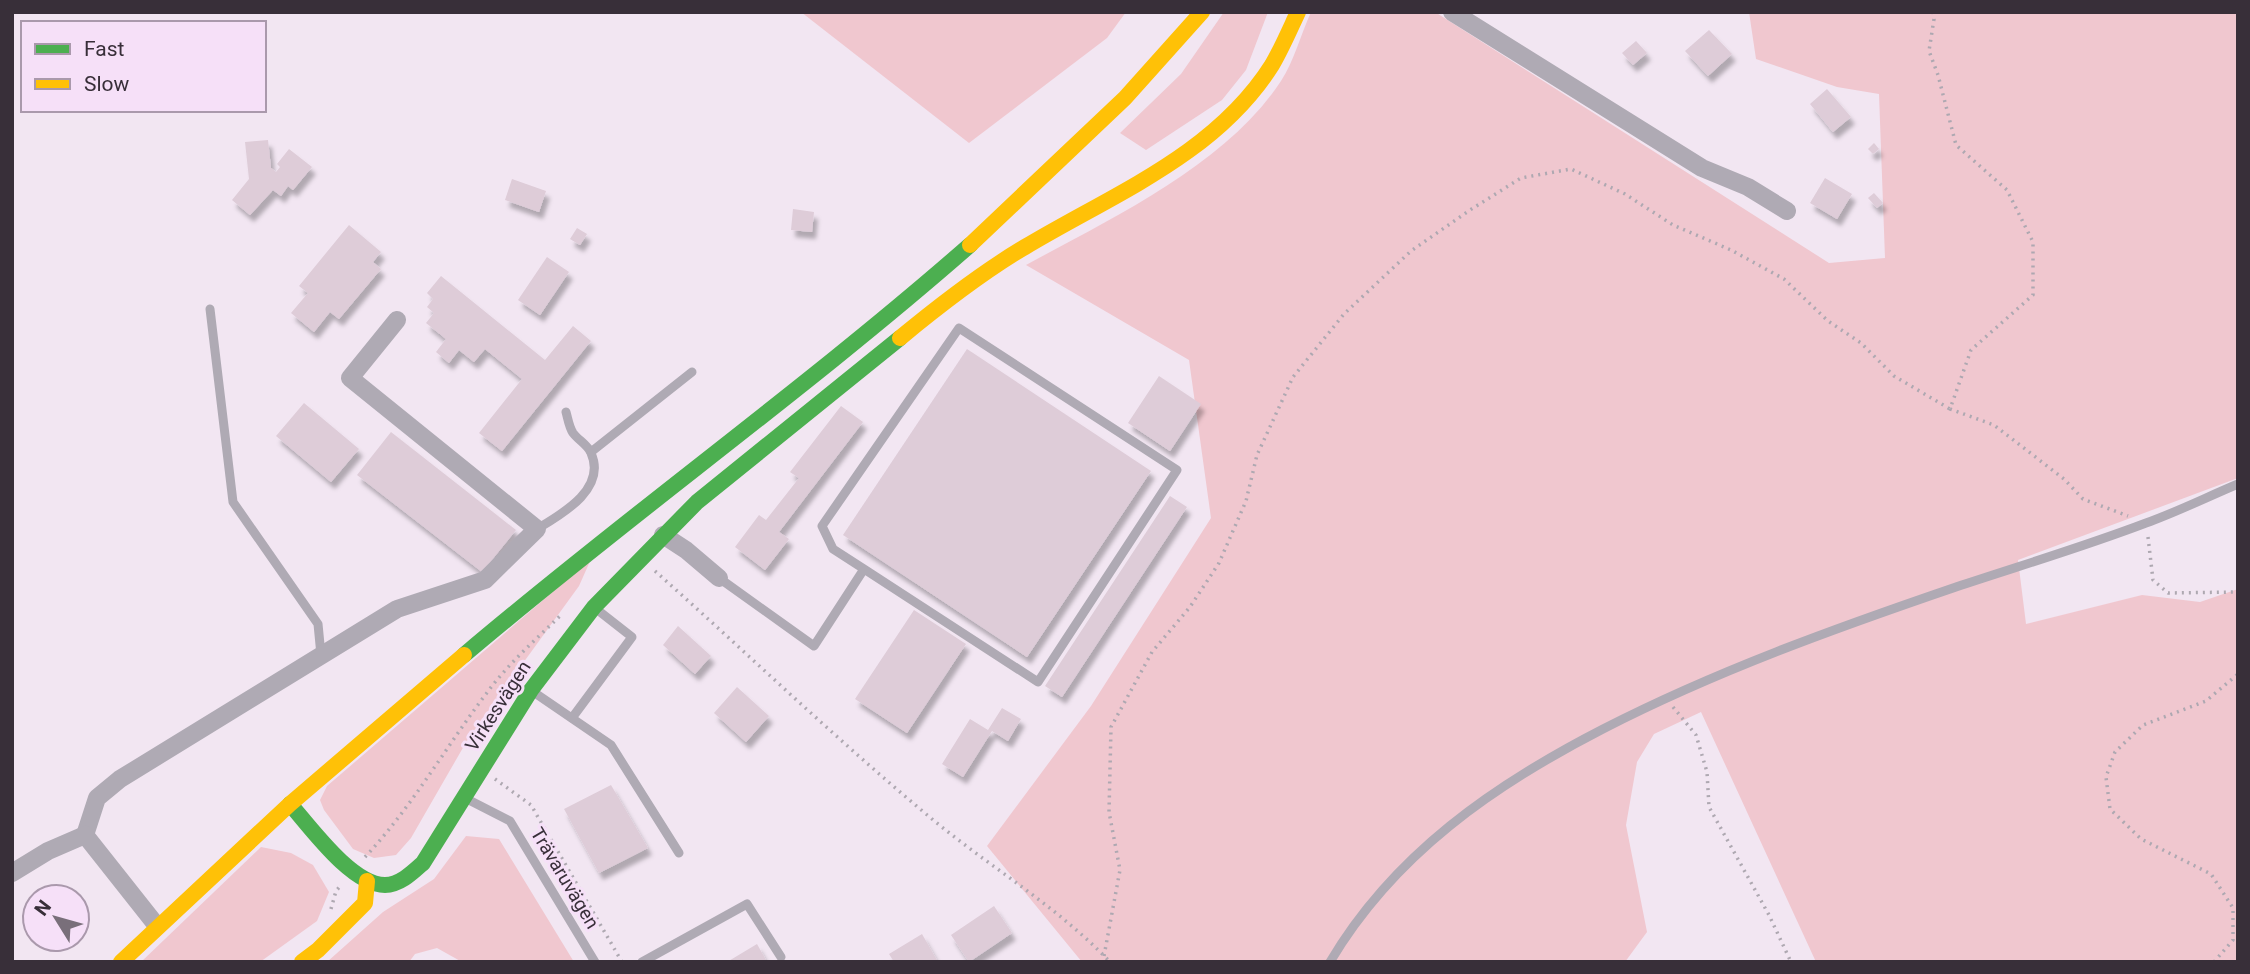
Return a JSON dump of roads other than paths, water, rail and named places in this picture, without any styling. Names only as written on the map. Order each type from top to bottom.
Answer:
[{"type":"street","points":[[121,962],[290,804],[543,587],[866,334],[970,245],[1125,98],[1202,12]]},
{"type":"street","name":"Virkesvägen","points":[[367,881],[385,885],[394,883],[403,880],[423,863],[531,690],[594,607],[697,502],[950,299],[1000,263],[1161,173],[1211,136],[1243,104],[1274,65],[1298,12]]},
{"type":"street","points":[[1452,12],[1702,167],[1748,187],[1787,211]]},
{"type":"street","points":[[12,873],[48,851],[85,835],[97,798],[120,779],[397,609],[485,580],[537,529],[350,378],[397,320]]},
{"type":"street","points":[[663,535],[686,550],[719,578]]},
{"type":"street","points":[[290,804],[353,871],[367,881],[365,903],[318,950],[302,962]]},
{"type":"street","points":[[85,835],[157,926]]},
{"type":"lane","points":[[210,309],[233,502],[318,624],[321,655]]},
{"type":"lane","points":[[959,328],[1177,470],[1038,682],[864,569],[833,549],[822,526],[959,328]]},
{"type":"lane","points":[[591,452],[692,372]]},
{"type":"lane","points":[[537,529],[572,508],[592,481],[594,469],[591,452],[572,431],[566,412]]},
{"type":"lane","points":[[1330,962],[1339,946],[1388,883],[1446,827],[1550,758],[1665,698],[1785,648],[2146,523],[2238,484]]},
{"type":"lane","points":[[719,578],[814,646],[864,569]]},
{"type":"lane","points":[[572,718],[632,637],[594,607]]},
{"type":"lane","points":[[531,690],[611,745],[680,853]]},
{"type":"lane","name":"Trävaruvägen","points":[[464,798],[510,821],[594,962]]},
{"type":"lane","points":[[642,962],[747,904],[780,957]]}]
